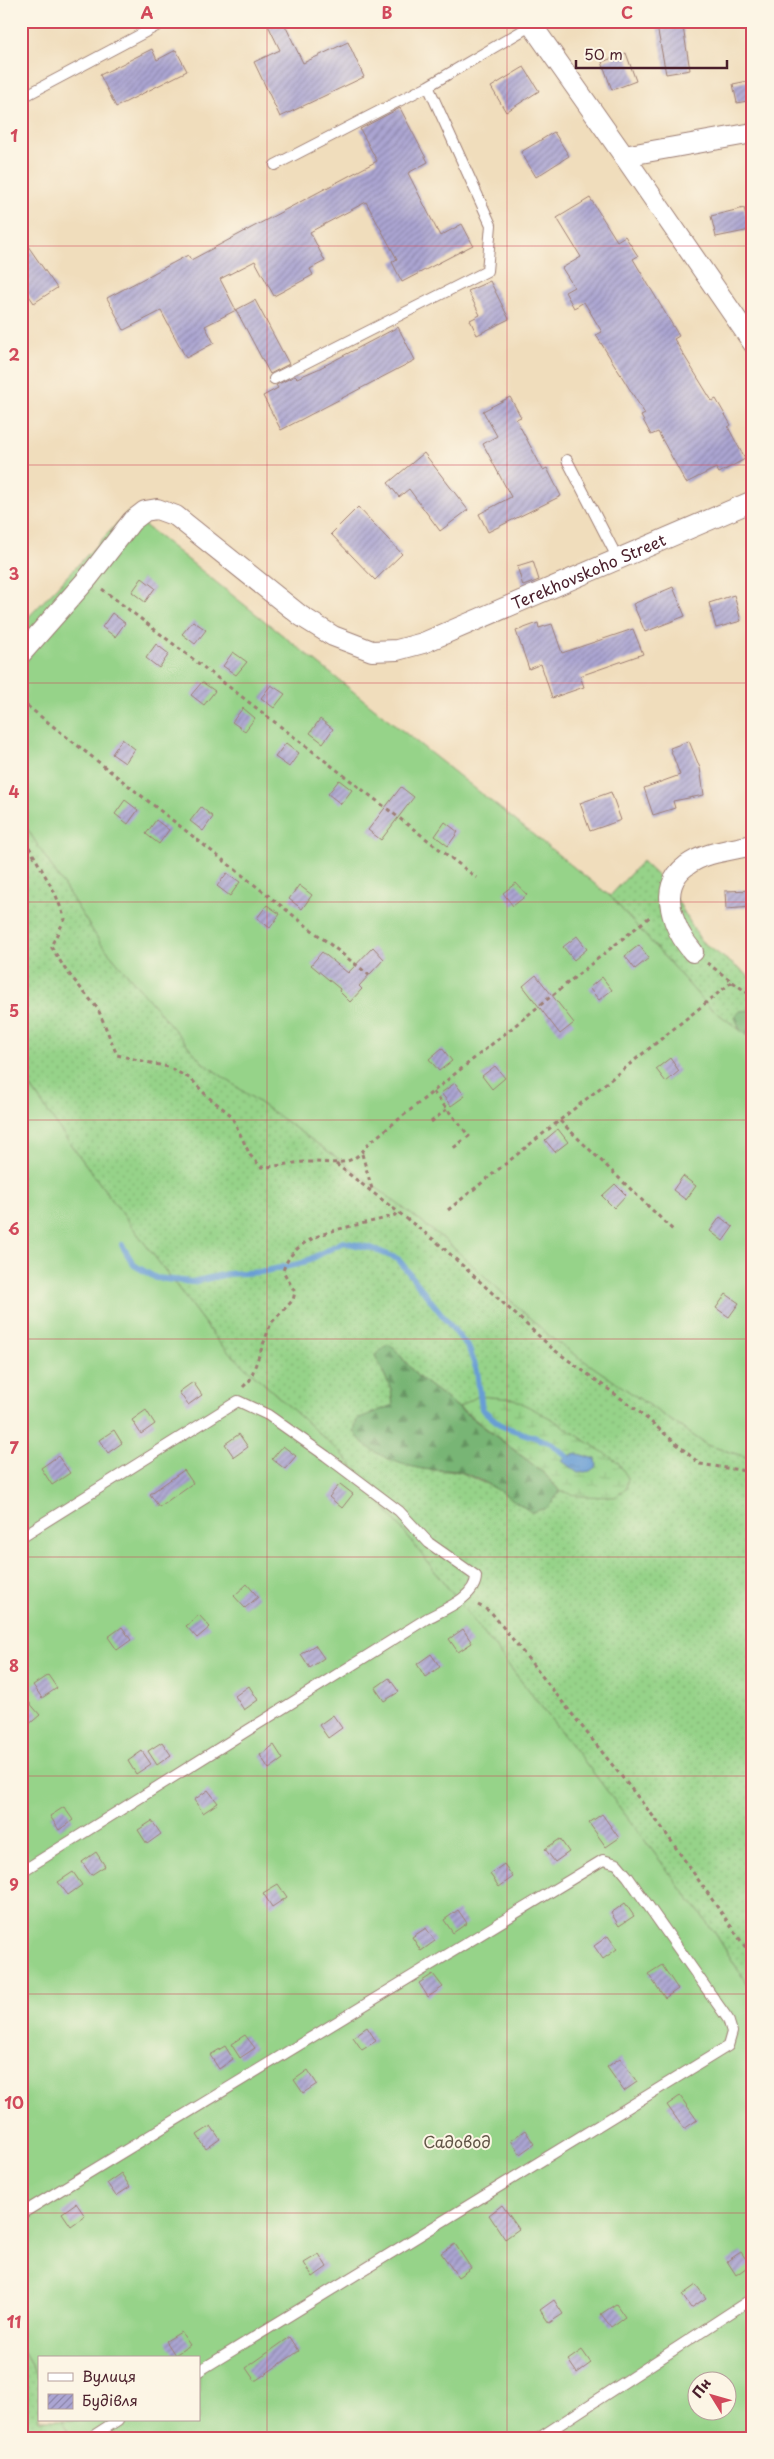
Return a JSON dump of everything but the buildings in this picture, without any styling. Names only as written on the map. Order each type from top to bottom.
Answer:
[{"type":"street","points":[[530,23],[753,343]]},
{"type":"street","points":[[624,156],[753,133]]},
{"type":"street","name":"Terekhovskoho Street","points":[[21,654],[88,578],[132,521],[145,511],[157,509],[176,516],[302,616],[333,636],[372,651],[397,650],[423,643],[753,501]]},
{"type":"street","points":[[693,952],[675,926],[670,901],[677,874],[686,866],[704,856],[753,845]]},
{"type":"lane","points":[[21,98],[166,21]]},
{"type":"lane","points":[[275,165],[428,86],[530,23]]},
{"type":"lane","points":[[274,378],[487,271],[491,225],[428,86]]},
{"type":"lane","points":[[567,460],[618,559]]},
{"type":"lane","points":[[21,1537],[238,1401],[268,1415],[326,1456],[399,1511],[429,1543],[462,1567],[472,1570],[476,1576],[476,1582],[464,1598],[417,1624],[21,1872]]},
{"type":"lane","points":[[21,2214],[603,1860],[617,1864],[728,2019],[732,2032],[728,2046],[200,2370]]},
{"type":"lane","points":[[539,2438],[753,2298]]},
{"type":"lane","points":[[90,2438],[115,2422]]},
{"type":"path","points":[[88,578],[477,878]]},
{"type":"path","points":[[21,701],[369,976]]},
{"type":"path","points":[[21,833],[55,893],[65,919],[51,946],[65,969],[98,1010],[117,1055],[168,1067],[191,1079],[207,1096],[231,1115],[250,1155],[261,1167],[304,1162],[336,1164],[362,1154],[368,1144],[670,901]]},
{"type":"path","points":[[693,952],[753,997]]},
{"type":"path","points":[[448,1210],[732,982]]},
{"type":"path","points":[[434,1092],[469,1136],[452,1149]]},
{"type":"path","points":[[432,1122],[447,1109]]},
{"type":"path","points":[[560,1121],[675,1232]]},
{"type":"path","points":[[362,1154],[373,1191]]},
{"type":"path","points":[[336,1164],[438,1243],[553,1349],[637,1410],[700,1464],[753,1472]]},
{"type":"path","points":[[238,1401],[240,1390],[250,1380],[271,1323],[293,1300],[295,1292],[283,1270],[294,1251],[326,1232],[383,1220],[395,1215],[397,1210]]},
{"type":"path","points":[[464,1598],[492,1612],[660,1825],[753,1958]]},
{"type":"green space","points":[[128,512],[610,896],[708,1006],[753,1040],[753,1459],[707,1445],[554,1340],[445,1240],[343,1162],[202,1062],[100,942],[21,819],[21,625]]},
{"type":"green space","points":[[21,819],[100,942],[202,1062],[343,1162],[445,1240],[554,1340],[707,1445],[753,1459],[753,1994],[715,1933],[598,1779],[345,1457],[220,1344],[65,1137],[21,1073]],"holes":[[[395,1349],[417,1376],[544,1473],[560,1491],[495,1488],[460,1472],[422,1469],[357,1420],[393,1405],[391,1389],[375,1355]]]},
{"type":"green space","points":[[642,861],[670,888],[701,941],[753,979],[753,1040],[708,1006],[610,896]]},
{"type":"green space","points":[[753,1010],[753,1040],[740,1030],[735,1017],[739,1011]]},
{"type":"green space","name":"Садовод","points":[[21,1073],[65,1137],[220,1344],[345,1457],[598,1779],[715,1933],[753,1994],[753,2438],[72,2438],[64,2422],[200,2422],[200,2356],[38,2356],[38,2376],[21,2347]]},
{"type":"green space","points":[[388,1344],[395,1349],[417,1376],[544,1473],[560,1491],[548,1508],[531,1512],[498,1490],[470,1475],[456,1471],[428,1470],[394,1461],[375,1452],[359,1439],[354,1431],[357,1419],[393,1405],[391,1389],[375,1355]]},
{"type":"green space","points":[[478,1396],[514,1399],[552,1419],[618,1462],[628,1478],[626,1488],[615,1497],[580,1496],[560,1491],[544,1473],[459,1407]]},
{"type":"green space","points":[[21,2347],[38,2376],[38,2422],[64,2422],[72,2438],[21,2438]]},
{"type":"water","points":[[578,1454],[596,1459],[597,1466],[590,1471],[578,1473],[562,1461],[567,1456]]},
{"type":"waterway","points":[[122,1245],[134,1265],[156,1278],[192,1282],[227,1274],[261,1272],[303,1263],[343,1242],[371,1248],[398,1259],[469,1349],[477,1371],[482,1409],[502,1426],[551,1443],[566,1456]]}]
